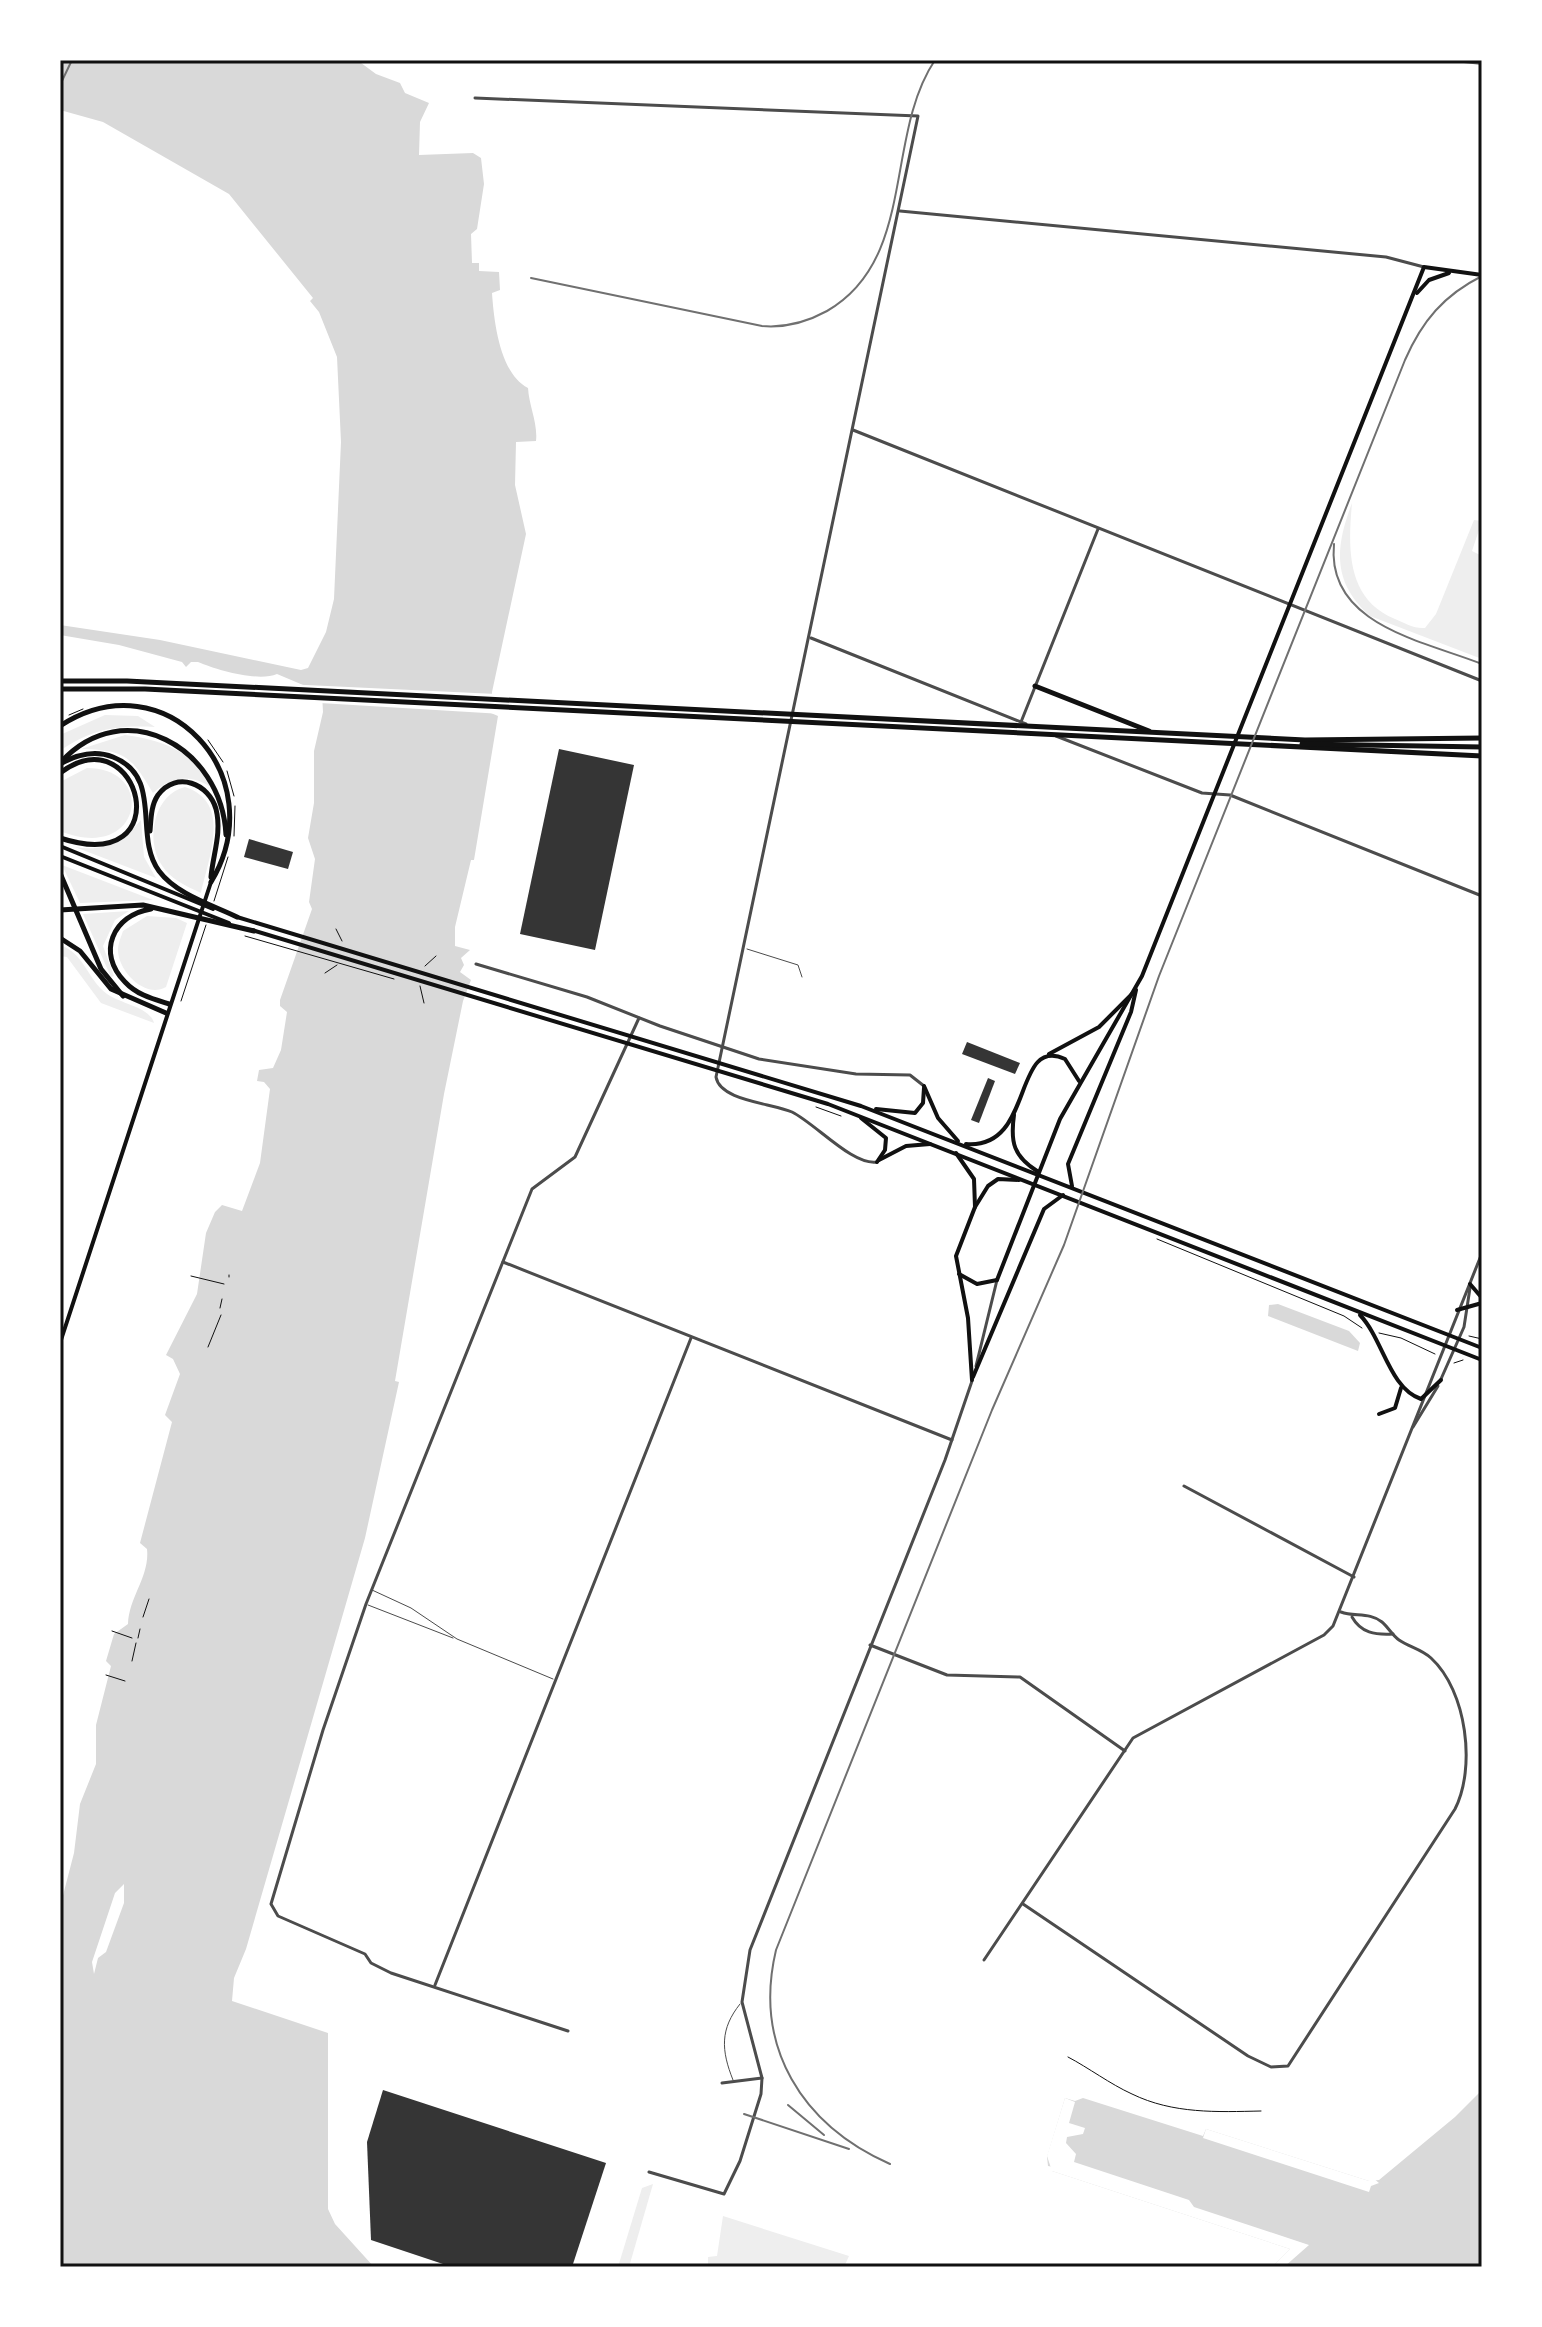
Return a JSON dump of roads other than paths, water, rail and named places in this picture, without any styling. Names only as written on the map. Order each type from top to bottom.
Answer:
[{"type":"highway","points":[[60,681],[127,681],[1305,740],[1482,738]]},
{"type":"highway","points":[[1035,686],[1157,733],[1186,738],[1482,747]]},
{"type":"highway","points":[[60,689],[145,689],[1482,756]]},
{"type":"highway","points":[[60,723],[87,712],[122,706],[157,712],[187,727],[207,746],[223,773],[231,810],[227,844],[211,882]]},
{"type":"highway","points":[[60,763],[80,746],[111,734],[142,734],[172,742],[196,759],[211,778],[224,810],[227,844]]},
{"type":"highway","points":[[60,763],[95,754],[112,757],[128,767],[143,788],[149,840],[156,867],[179,893],[237,917]]},
{"type":"highway","points":[[60,773],[84,762],[111,764],[132,781],[138,801],[131,826],[113,842],[94,846],[60,838]]},
{"type":"highway","points":[[149,840],[152,810],[160,793],[179,782],[204,788],[212,799],[218,820],[211,882]]},
{"type":"highway","points":[[60,873],[101,969],[123,996]]},
{"type":"highway","points":[[60,910],[99,906],[159,908],[254,931]]},
{"type":"highway","points":[[159,908],[141,911],[123,920],[113,932],[110,955],[126,984],[142,995],[169,1004]]},
{"type":"highway","points":[[60,938],[77,948],[111,989],[166,1013]]},
{"type":"main road","points":[[1072,1186],[1068,1164],[1131,1012],[1136,990],[1424,267],[1482,275]]},
{"type":"main road","points":[[1415,294],[1434,277],[1455,272]]},
{"type":"main road","points":[[60,846],[179,893]]},
{"type":"main road","points":[[60,856],[174,903],[254,931],[745,1077],[856,1114],[1482,1360]]},
{"type":"main road","points":[[60,1343],[211,882]]},
{"type":"main road","points":[[237,917],[861,1106],[1482,1348]]},
{"type":"main road","points":[[1046,1177],[1015,1153],[1011,1137],[1015,1113],[1032,1069],[1045,1057],[1099,1027],[1136,990]]},
{"type":"main road","points":[[958,1272],[974,1283],[997,1280],[1044,1157],[1079,1081],[1136,990]]},
{"type":"main road","points":[[1045,1057],[1055,1055],[1068,1061],[1079,1081]]},
{"type":"main road","points":[[861,1106],[915,1113],[923,1103],[924,1086]]},
{"type":"main road","points":[[924,1086],[940,1122],[961,1143],[978,1145],[996,1140],[1015,1113]]},
{"type":"main road","points":[[856,1114],[886,1138],[885,1150],[877,1162]]},
{"type":"main road","points":[[877,1162],[906,1146],[933,1144]]},
{"type":"main road","points":[[955,1152],[974,1179],[975,1207]]},
{"type":"main road","points":[[972,1380],[968,1318],[956,1256],[975,1207],[995,1180],[1025,1180]]},
{"type":"main road","points":[[972,1380],[1044,1209],[1063,1195]]},
{"type":"main road","points":[[1457,1310],[1482,1300],[1470,1284]]},
{"type":"main road","points":[[1358,1313],[1375,1331],[1401,1386],[1421,1399],[1441,1380]]},
{"type":"main road","points":[[1379,1414],[1397,1406],[1401,1386]]},
{"type":"street","points":[[475,98],[918,116],[811,638],[716,1077],[722,1090],[794,1114],[859,1160],[877,1162]]},
{"type":"street","points":[[900,211],[1386,257],[1424,267]]},
{"type":"street","points":[[853,430],[1482,681]]},
{"type":"street","points":[[1021,722],[1098,529]]},
{"type":"street","points":[[811,638],[1202,793],[1230,795],[1482,896]]},
{"type":"street","points":[[476,964],[587,997],[765,1061],[865,1075],[910,1075],[924,1086]]},
{"type":"street","points":[[568,2031],[381,1968],[371,1963],[365,1954],[278,1916],[271,1904],[323,1730],[371,1590],[534,1186],[563,1169],[575,1157],[639,1018]]},
{"type":"street","points":[[984,1960],[1133,1738],[1324,1635],[1340,1611],[1442,1346],[1482,1253]]},
{"type":"street","points":[[503,1262],[952,1440]]},
{"type":"street","points":[[649,2172],[724,2194],[740,2161],[761,2094],[762,2078],[742,2002],[758,1922],[952,1440],[972,1380],[997,1280]]},
{"type":"street","points":[[1412,1428],[1441,1380],[1459,1340],[1470,1284]]},
{"type":"street","points":[[435,1987],[691,1338]]},
{"type":"street","points":[[1184,1486],[1354,1577]]},
{"type":"street","points":[[1023,1904],[1248,2056],[1271,2067],[1288,2066],[1455,1809],[1466,1782],[1468,1751],[1454,1696],[1443,1671],[1419,1649],[1393,1634],[1381,1621],[1340,1611]]},
{"type":"street","points":[[1352,1616],[1362,1629],[1376,1635],[1393,1634]]},
{"type":"street","points":[[869,1644],[947,1675],[1020,1677],[1125,1751]]},
{"type":"street","points":[[722,2083],[762,2078]]},
{"type":"lane","points":[[745,948],[798,965],[802,977]]},
{"type":"lane","points":[[371,1590],[411,1608],[457,1639]]},
{"type":"lane","points":[[366,1604],[556,1680]]},
{"type":"lane","points":[[733,2081],[722,2043],[732,2014],[742,2002]]},
{"type":"railway","points":[[60,85],[72,60]]},
{"type":"railway","points":[[531,278],[762,326],[796,323],[827,311],[855,288],[875,261],[887,229],[919,90],[935,60]]},
{"type":"railway","points":[[1446,60],[1482,64]]},
{"type":"railway","points":[[890,2164],[859,2148],[832,2128],[809,2105],[791,2079],[779,2050],[772,2019],[771,1985],[776,1950],[992,1410],[1064,1245],[1159,976],[1405,360],[1436,310],[1468,283],[1482,276]]},
{"type":"railway","points":[[1334,544],[1336,571],[1346,594],[1362,612],[1408,637],[1482,664]]},
{"type":"railway","points":[[788,2105],[824,2135]]},
{"type":"railway","points":[[744,2114],[849,2149]]},
{"type":"railway","points":[[1030,2267],[1051,2267]]}]
